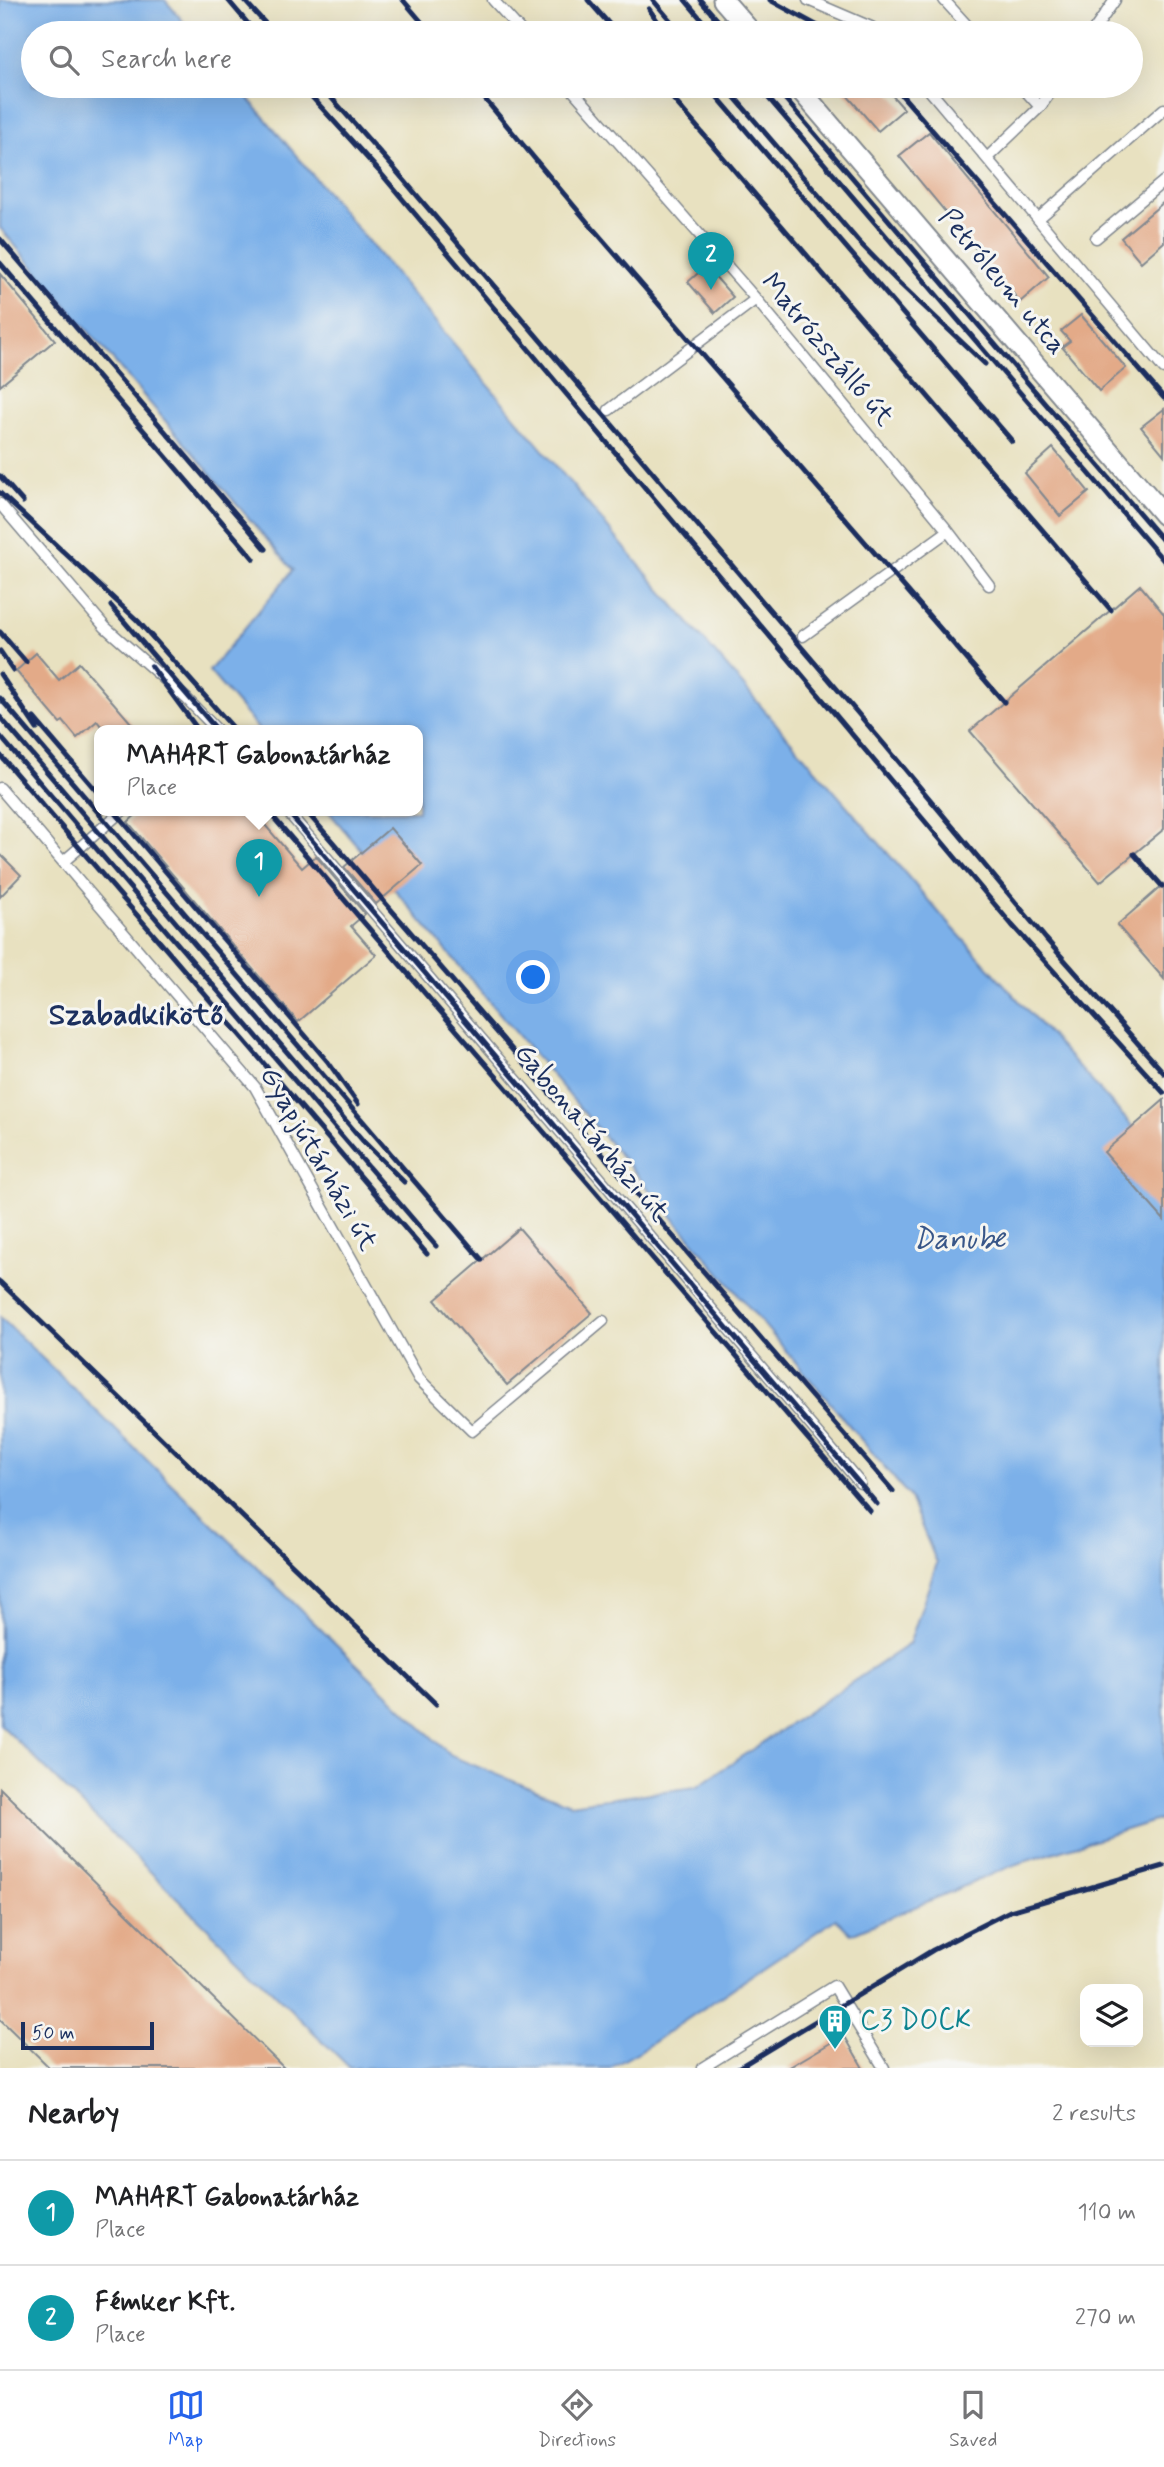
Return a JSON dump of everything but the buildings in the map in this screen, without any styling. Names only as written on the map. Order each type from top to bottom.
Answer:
[{"type":"street","points":[[723,0],[741,21]]},
{"type":"street","name":"Petróleum utca","points":[[807,98],[1164,515]]},
{"type":"lane","points":[[494,0],[512,21]]},
{"type":"lane","points":[[808,0],[857,21]]},
{"type":"lane","points":[[944,0],[963,21]]},
{"type":"lane","points":[[1100,21],[1115,0]]},
{"type":"lane","name":"Matrózszálló út","points":[[580,98],[756,299],[948,531],[989,585]]},
{"type":"lane","points":[[936,98],[1164,369]]},
{"type":"lane","points":[[1032,98],[1040,107]]},
{"type":"lane","points":[[987,158],[1046,98]]},
{"type":"lane","points":[[1038,219],[1164,109]]},
{"type":"lane","points":[[1096,238],[1164,180]]},
{"type":"lane","points":[[609,410],[756,299]]},
{"type":"lane","points":[[0,504],[104,627],[187,699],[212,725]]},
{"type":"lane","points":[[803,636],[948,531]]},
{"type":"lane","name":"Gyapjútárházi út","points":[[0,788],[255,1087],[419,1379],[472,1431],[603,1321]]},
{"type":"lane","points":[[62,862],[116,816]]},
{"type":"lane","name":"Gabonatárházi út","points":[[291,816],[860,1483]]},
{"type":"lane","points":[[702,2068],[835,1986],[884,2068]]},
{"type":"water","name":"Danube","points":[[0,0],[165,0],[183,21],[21,21],[21,98],[248,98],[645,572],[942,916],[1164,1161],[1164,1818],[1014,1865],[851,1934],[836,1919],[640,2051],[610,2068],[350,2068],[0,1724],[0,1317],[451,1756],[570,1804],[696,1787],[909,1644],[937,1563],[909,1496],[332,816],[423,816],[423,725],[255,725],[209,671],[293,570],[0,228]]},
{"type":"railway","points":[[228,0],[246,21]]},
{"type":"railway","points":[[244,0],[263,21]]},
{"type":"railway","points":[[403,0],[421,21]]},
{"type":"railway","points":[[588,0],[606,21]]},
{"type":"railway","points":[[653,0],[671,21]]},
{"type":"railway","points":[[685,0],[703,21]]},
{"type":"railway","points":[[700,0],[718,21]]},
{"type":"railway","points":[[770,0],[809,21]]},
{"type":"railway","points":[[649,9],[658,21]]},
{"type":"railway","points":[[313,98],[379,171],[1012,925],[1164,1093]]},
{"type":"railway","points":[[332,98],[884,744],[1046,939],[1164,1073]]},
{"type":"railway","points":[[484,98],[590,225],[1004,702]]},
{"type":"railway","points":[[672,98],[1111,610]]},
{"type":"railway","points":[[718,98],[1012,441]]},
{"type":"railway","points":[[735,98],[858,241],[985,364]]},
{"type":"railway","points":[[768,98],[1164,561]]},
{"type":"railway","points":[[784,98],[1164,542]]},
{"type":"railway","points":[[904,98],[1164,398]]},
{"type":"railway","points":[[0,239],[266,549]]},
{"type":"railway","points":[[0,263],[254,559]]},
{"type":"railway","points":[[0,476],[23,502]]},
{"type":"railway","points":[[0,493],[138,621],[231,725]]},
{"type":"railway","points":[[111,606],[213,725]]},
{"type":"railway","points":[[0,632],[26,662]]},
{"type":"railway","points":[[0,651],[13,670]]},
{"type":"railway","points":[[151,666],[195,725]]},
{"type":"railway","points":[[0,674],[37,729]]},
{"type":"railway","points":[[0,698],[94,808]]},
{"type":"railway","points":[[0,717],[364,1142],[404,1182]]},
{"type":"railway","points":[[34,718],[94,788]]},
{"type":"railway","points":[[0,736],[436,1246]]},
{"type":"railway","points":[[0,755],[427,1254]]},
{"type":"railway","points":[[101,816],[482,1260]]},
{"type":"railway","points":[[118,816],[328,1062],[358,1104]]},
{"type":"railway","points":[[272,816],[870,1511]]},
{"type":"railway","points":[[291,816],[877,1504]]},
{"type":"railway","points":[[310,816],[893,1491]]},
{"type":"railway","points":[[1134,854],[1162,886]]},
{"type":"railway","points":[[0,1282],[436,1704]]},
{"type":"railway","points":[[738,2068],[933,1950],[1010,1911],[1164,1866]]},
{"type":"place","name":"Fémker Kft.","points":[[711,290]]},
{"type":"place","name":"MAHART Gabonatárház","points":[[259,897]]},
{"type":"place","name":"C3 DOCK","points":[[835,2051]]},
{"type":"district","name":"Szabadkikötő","points":[[136,1015]]}]
